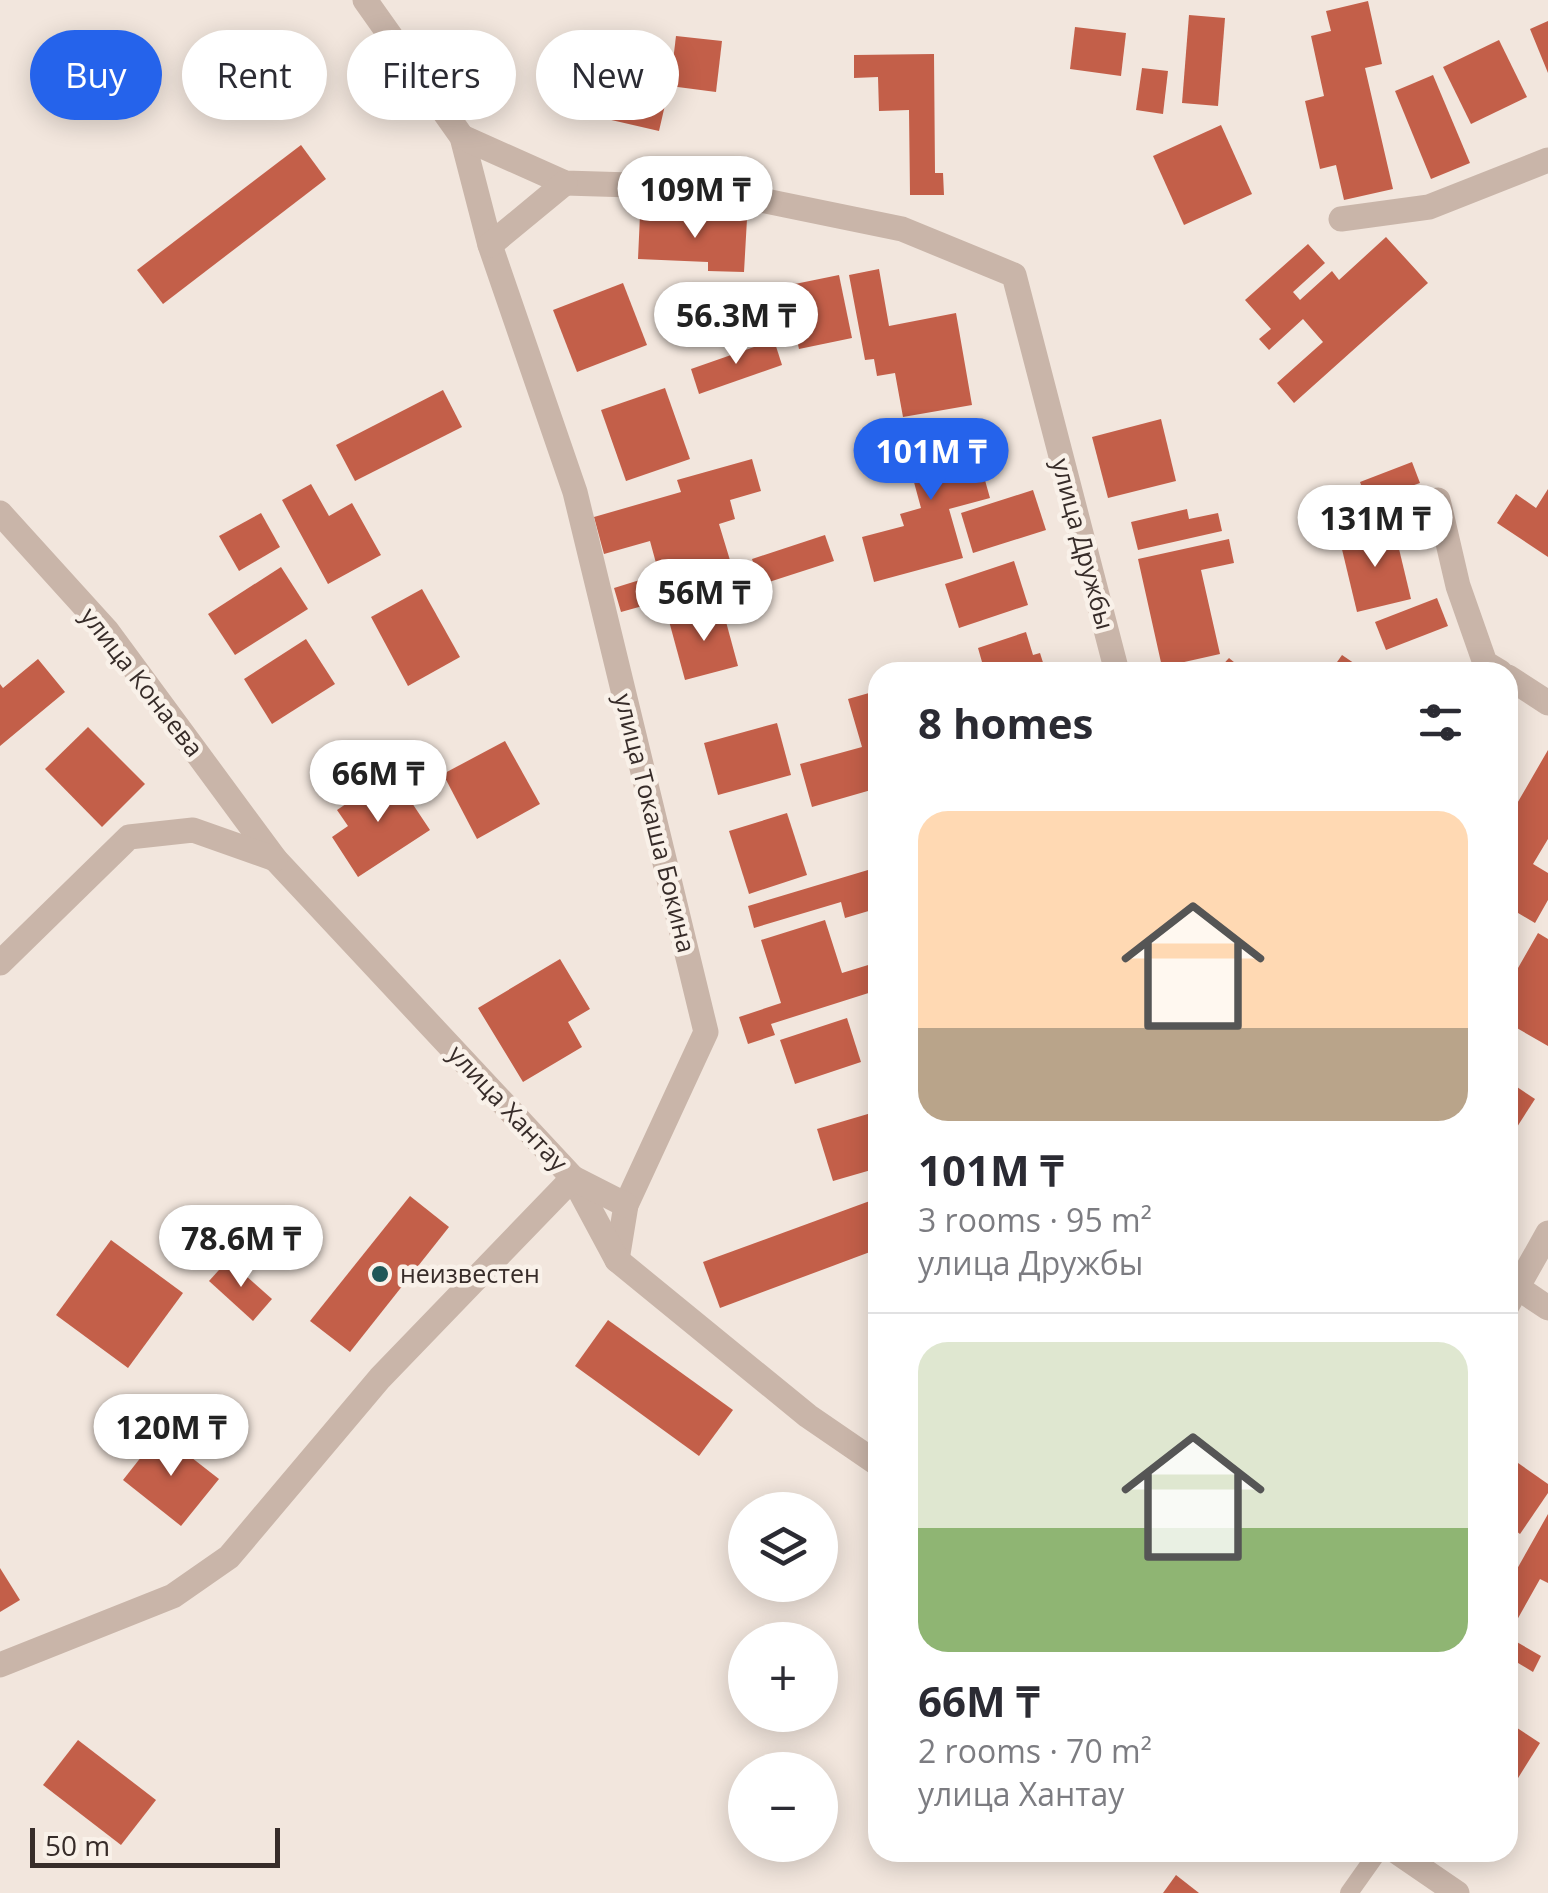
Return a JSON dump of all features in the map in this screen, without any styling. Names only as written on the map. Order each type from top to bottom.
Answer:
[{"type":"street","name":"улица Токаша Бокина","points":[[365,0],[462,137],[490,245],[575,492],[706,1032],[626,1204],[617,1260]]},
{"type":"street","name":"улица Дружбы","points":[[462,137],[565,184],[697,187],[902,229],[1014,275],[1114,662]]},
{"type":"street","points":[[1341,219],[1428,208],[1548,160]]},
{"type":"street","points":[[490,245],[565,184]]},
{"type":"street","points":[[1438,500],[1458,586],[1485,662]]},
{"type":"street","name":"улица Конаева","points":[[0,513],[106,631],[275,859]]},
{"type":"street","points":[[1518,684],[1548,703]]},
{"type":"street","points":[[0,963],[129,837],[194,830],[275,859]]},
{"type":"street","name":"улица Хантау","points":[[275,859],[573,1178],[617,1260],[808,1416],[868,1457]]},
{"type":"street","points":[[0,1665],[173,1596],[230,1557],[380,1378],[573,1178],[626,1204]]},
{"type":"street","points":[[1518,1280],[1548,1233]]},
{"type":"street","points":[[1518,1294],[1548,1308]]},
{"type":"street","points":[[1412,1862],[1457,1893]]},
{"type":"lane","points":[[1349,1893],[1371,1862]]},
{"type":"building","points":[[1368,1],[1382,64],[1365,68],[1393,189],[1344,200],[1336,165],[1320,169],[1305,101],[1324,96],[1311,36],[1331,31],[1326,11]]},
{"type":"building","points":[[1189,15],[1225,18],[1218,106],[1182,103]]},
{"type":"building","points":[[1548,21],[1548,73],[1530,29]]},
{"type":"building","points":[[1075,27],[1126,33],[1121,76],[1070,69]]},
{"type":"building","points":[[679,36],[722,41],[716,92],[679,87]]},
{"type":"building","points":[[1499,40],[1527,97],[1471,124],[1443,67]]},
{"type":"building","points":[[934,54],[935,173],[943,173],[944,195],[910,195],[909,110],[879,111],[878,77],[854,78],[854,55]]},
{"type":"building","points":[[1142,68],[1168,71],[1163,114],[1136,110]]},
{"type":"building","points":[[1433,75],[1470,163],[1431,179],[1395,91]]},
{"type":"building","points":[[611,120],[662,120],[659,131]]},
{"type":"building","points":[[1221,125],[1252,194],[1184,225],[1153,156]]},
{"type":"building","points":[[301,145],[326,179],[163,304],[137,270]]},
{"type":"building","points":[[640,215],[747,219],[744,272],[708,271],[708,262],[638,259]]},
{"type":"building","points":[[1386,237],[1428,283],[1294,403],[1277,383],[1323,342],[1303,319],[1269,350],[1259,339],[1271,329],[1245,300],[1308,244],[1325,263],[1293,292],[1300,300],[1332,271],[1339,280]]},
{"type":"building","points":[[879,269],[889,326],[956,313],[972,405],[903,417],[895,373],[877,376],[874,359],[865,360],[849,275]]},
{"type":"building","points":[[839,275],[852,338],[799,349],[785,286]]},
{"type":"building","points":[[623,283],[647,345],[577,372],[553,310]]},
{"type":"building","points":[[774,340],[782,365],[699,394],[691,369]]},
{"type":"building","points":[[665,388],[690,459],[626,481],[601,410]]},
{"type":"building","points":[[443,390],[462,427],[355,481],[336,445]]},
{"type":"building","points":[[1161,419],[1176,481],[1108,498],[1092,437]]},
{"type":"building","points":[[968,420],[990,498],[949,509],[963,558],[874,582],[862,537],[904,526],[900,514],[921,508],[902,438]]},
{"type":"building","points":[[752,459],[761,491],[730,500],[735,519],[719,524],[736,580],[621,612],[614,588],[659,574],[650,541],[604,554],[594,517],[681,492],[677,480]]},
{"type":"building","points":[[1412,462],[1420,483],[1394,492],[1396,499],[1370,509],[1360,482]]},
{"type":"building","points":[[311,484],[329,516],[352,503],[381,555],[328,584],[282,500]]},
{"type":"building","points":[[1548,489],[1548,557],[1497,523],[1516,494],[1536,508]]},
{"type":"building","points":[[1033,490],[1046,530],[973,553],[961,513]]},
{"type":"building","points":[[1187,509],[1189,519],[1218,513],[1222,531],[1138,550],[1131,522]]},
{"type":"building","points":[[261,513],[280,547],[239,571],[219,536]]},
{"type":"building","points":[[1394,528],[1411,599],[1357,612],[1340,541]]},
{"type":"building","points":[[825,535],[834,561],[760,585],[752,559]]},
{"type":"building","points":[[1229,539],[1234,563],[1201,570],[1220,654],[1184,662],[1161,662],[1138,559]]},
{"type":"building","points":[[1014,561],[1028,605],[959,628],[945,584]]},
{"type":"building","points":[[281,567],[308,609],[235,655],[208,614]]},
{"type":"building","points":[[422,589],[460,657],[408,686],[371,617]]},
{"type":"building","points":[[1437,598],[1448,626],[1386,650],[1375,622]]},
{"type":"building","points":[[722,607],[738,666],[685,680],[669,621]]},
{"type":"building","points":[[1026,632],[1033,655],[1040,653],[1043,662],[982,662],[978,648]]},
{"type":"building","points":[[306,639],[335,684],[272,724],[244,679]]},
{"type":"building","points":[[38,659],[65,692],[0,746],[0,684],[3,688]]},
{"type":"building","points":[[868,693],[868,791],[812,807],[800,764],[862,747],[848,699]]},
{"type":"building","points":[[777,723],[791,775],[718,795],[704,743]]},
{"type":"building","points":[[88,727],[145,784],[102,827],[45,769]]},
{"type":"building","points":[[505,741],[540,804],[477,839],[443,774]]},
{"type":"building","points":[[1548,750],[1548,839],[1533,864],[1548,873],[1548,900],[1535,923],[1518,913],[1518,802]]},
{"type":"building","points":[[392,773],[430,830],[358,877],[332,837],[348,826],[337,810]]},
{"type":"building","points":[[787,813],[807,875],[749,894],[729,831]]},
{"type":"building","points":[[868,870],[868,911],[845,918],[841,902],[754,928],[748,906]]},
{"type":"building","points":[[825,920],[842,973],[868,965],[868,993],[771,1024],[775,1035],[748,1044],[739,1017],[781,1003],[761,940]]},
{"type":"building","points":[[1538,933],[1548,939],[1548,1046],[1518,1029],[1518,968]]},
{"type":"building","points":[[560,959],[590,1009],[568,1022],[582,1047],[523,1082],[478,1008]]},
{"type":"building","points":[[847,1018],[861,1062],[795,1084],[780,1040]]},
{"type":"building","points":[[1518,1088],[1535,1099],[1518,1125]]},
{"type":"building","points":[[868,1114],[868,1171],[833,1181],[817,1129]]},
{"type":"building","name":"неизвестен","points":[[410,1196],[449,1227],[350,1352],[310,1321]]},
{"type":"building","points":[[868,1202],[868,1253],[720,1308],[703,1262]]},
{"type":"building","points":[[111,1240],[183,1293],[128,1368],[56,1315]]},
{"type":"building","points":[[228,1260],[272,1299],[253,1321],[209,1281]]},
{"type":"building","points":[[608,1320],[733,1410],[699,1456],[575,1366]]},
{"type":"building","points":[[160,1433],[219,1479],[181,1526],[123,1480]]},
{"type":"building","points":[[1518,1463],[1548,1484],[1548,1493],[1520,1534]]},
{"type":"building","points":[[1548,1514],[1548,1583],[1540,1579],[1518,1618],[1518,1567]]},
{"type":"building","points":[[0,1568],[20,1600],[0,1612]]},
{"type":"building","points":[[1518,1643],[1541,1656],[1533,1672],[1518,1663]]},
{"type":"building","points":[[1518,1729],[1540,1743],[1518,1778]]},
{"type":"building","points":[[78,1740],[156,1800],[121,1845],[43,1785]]},
{"type":"building","points":[[1176,1875],[1199,1893],[1163,1893]]},
{"type":"place","name":"неизвестен","points":[[380,1274]]}]
